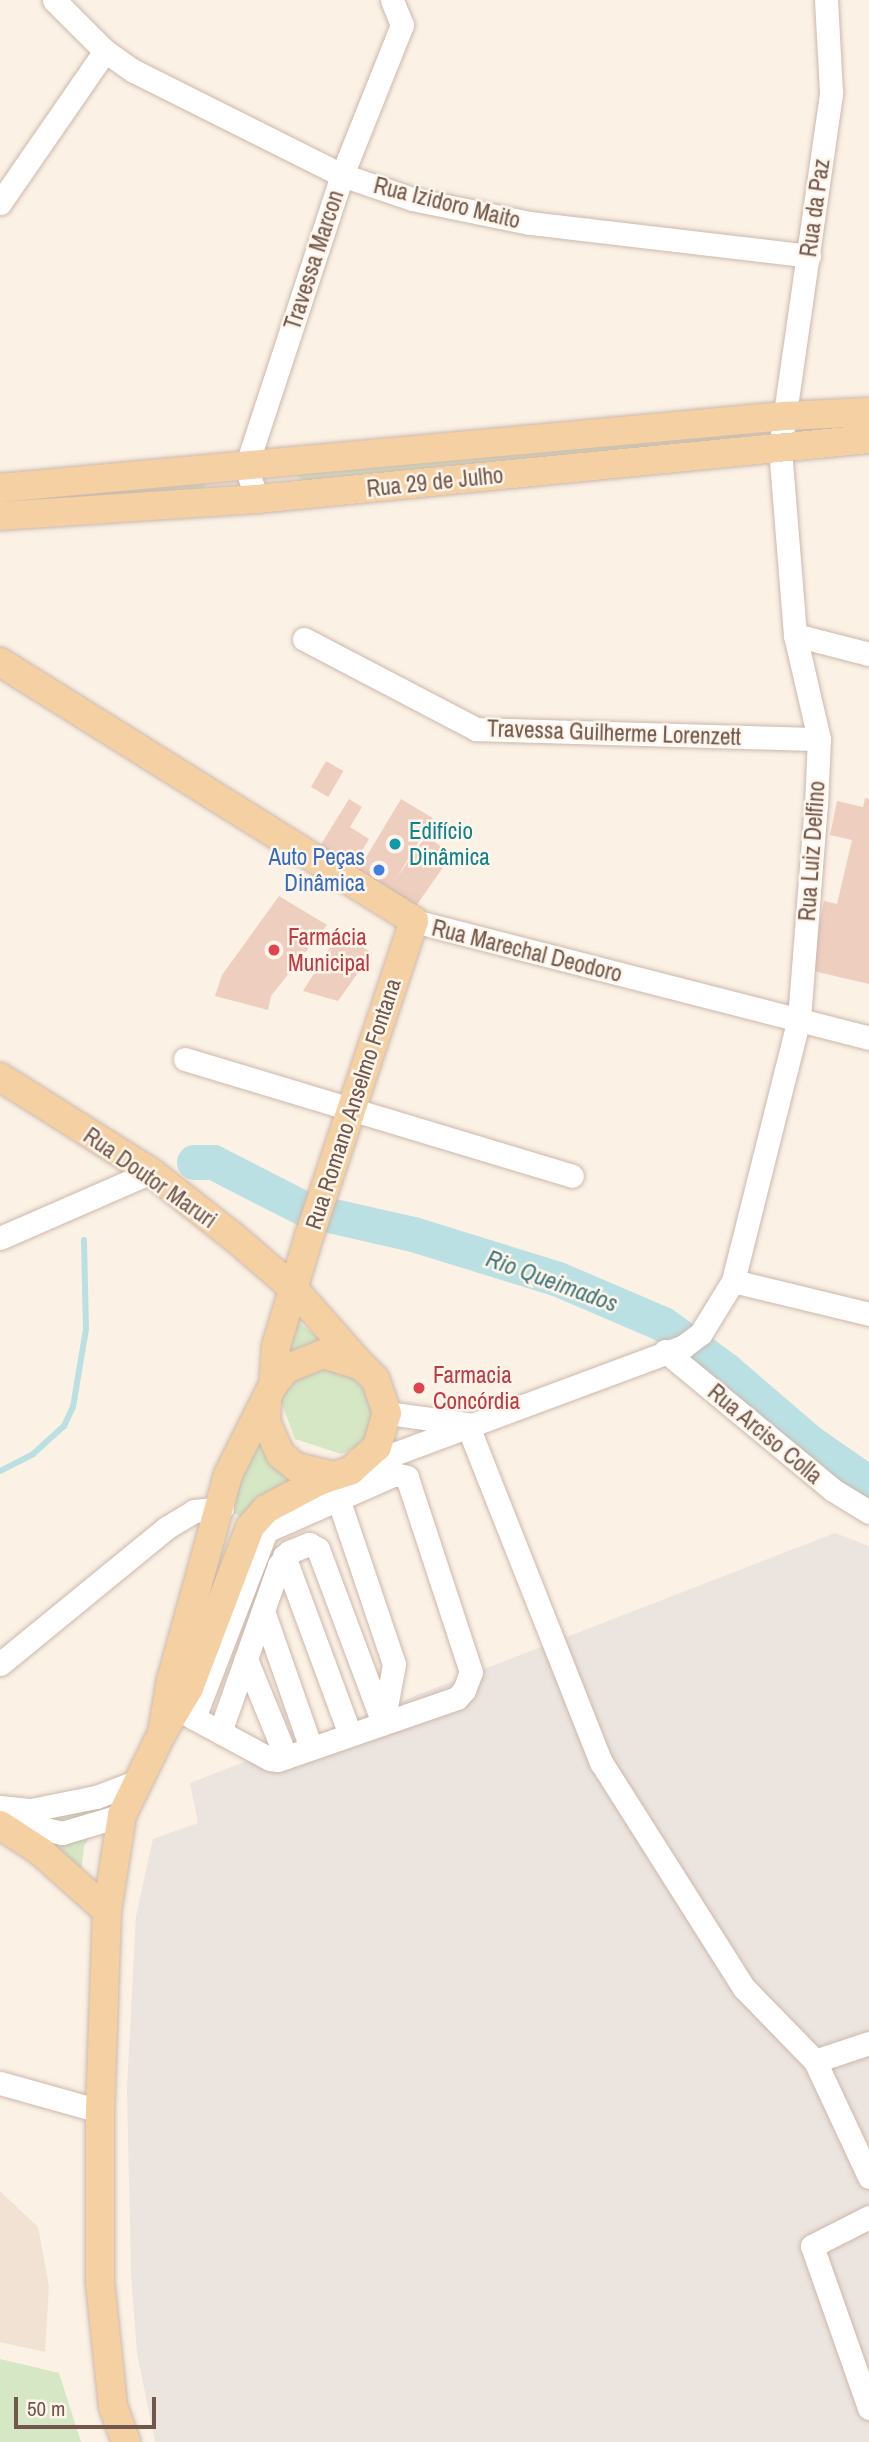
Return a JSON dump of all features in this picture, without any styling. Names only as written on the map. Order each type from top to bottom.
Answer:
[{"type":"main road","name":"Rua 29 de Julho","points":[[0,488],[785,416],[869,412]]},
{"type":"main road","name":"Rua 29 de Julho","points":[[0,516],[257,499],[869,439]]},
{"type":"main road","name":"Rua Marechal Deodoro","points":[[0,663],[414,921]]},
{"type":"main road","name":"Rua Romano Anselmo Fontana","points":[[293,1288],[350,1108],[414,921]]},
{"type":"main road","name":"Rua Doutor Maruri","points":[[0,1077],[151,1172],[293,1288],[362,1366]]},
{"type":"main road","points":[[293,1288],[276,1346],[270,1394],[271,1440],[281,1455],[296,1467],[340,1482]]},
{"type":"main road","points":[[126,2442],[113,2406],[100,2283],[100,2112],[107,1911],[122,1815],[162,1732],[171,1680],[222,1508],[232,1463],[286,1370],[323,1354],[362,1366],[375,1379],[387,1413],[377,1447],[340,1482],[266,1509],[250,1527],[189,1688],[185,1713],[162,1732]]},
{"type":"main road","points":[[222,1508],[250,1527]]},
{"type":"main road","points":[[0,1825],[40,1851],[107,1911]]},
{"type":"street","name":"Rua Izidoro Maito","points":[[54,0],[106,51],[134,71],[342,175],[412,199],[530,223],[809,256]]},
{"type":"street","name":"Travessa Marcon","points":[[246,467],[342,175],[402,25],[392,0]]},
{"type":"street","name":"Rua da Paz","points":[[785,416],[831,92],[826,0]]},
{"type":"street","points":[[0,203],[106,51]]},
{"type":"street","name":"Rua Luiz Delfino","points":[[683,1343],[733,1281],[799,1019],[819,739],[795,635],[780,448],[785,416]]},
{"type":"street","points":[[246,467],[257,499]]},
{"type":"street","points":[[795,635],[869,654]]},
{"type":"street","name":"Travessa Guilherme Lorenzett","points":[[304,639],[476,729],[819,739]]},
{"type":"street","name":"Rua Marechal Deodoro","points":[[414,921],[869,1038]]},
{"type":"street","points":[[185,1059],[572,1176]]},
{"type":"street","points":[[0,1238],[151,1172]]},
{"type":"street","points":[[733,1281],[869,1314]]},
{"type":"street","points":[[340,1482],[395,1474],[407,1477],[471,1672],[457,1698],[286,1757],[270,1759],[185,1713],[267,1531],[340,1482],[467,1424],[683,1343]]},
{"type":"street","name":"Rua Arciso Colla","points":[[683,1343],[833,1490],[869,1512]]},
{"type":"street","points":[[387,1413],[467,1424]]},
{"type":"street","points":[[467,1424],[601,1762],[744,1988],[814,2061],[869,2177]]},
{"type":"street","points":[[340,1482],[394,1664],[383,1723]]},
{"type":"street","points":[[0,1664],[166,1528],[194,1511],[222,1508]]},
{"type":"street","points":[[220,1732],[284,1556],[309,1544],[318,1549],[383,1723]]},
{"type":"street","points":[[284,1556],[350,1734]]},
{"type":"street","points":[[263,1611],[312,1748]]},
{"type":"street","points":[[246,1659],[286,1757]]},
{"type":"street","points":[[0,1807],[31,1810],[96,1797],[136,1782]]},
{"type":"street","points":[[0,1818],[62,1833],[122,1815]]},
{"type":"street","points":[[814,2061],[869,2043]]},
{"type":"street","points":[[0,2083],[100,2112]]},
{"type":"street","points":[[869,2217],[812,2246],[869,2407]]},
{"type":"shaded area","points":[[835,1533],[869,1546],[869,2442],[155,2442],[137,2353],[131,2273],[127,2088],[136,1916],[153,1839],[198,1823],[190,1783]]},
{"type":"shaded area","points":[[0,2191],[38,2227],[49,2286],[45,2352],[0,2342]]},
{"type":"green space","points":[[739,430],[748,437],[740,446],[308,485],[297,476],[306,467]]},
{"type":"green space","points":[[197,479],[206,485],[198,494],[0,512],[0,494]]},
{"type":"green space","points":[[293,1318],[330,1347],[311,1344],[298,1348],[289,1358]]},
{"type":"green space","points":[[308,1366],[346,1372],[374,1398],[372,1441],[341,1454],[295,1439],[281,1401],[289,1383]]},
{"type":"green space","points":[[260,1440],[294,1479],[241,1517],[231,1511],[253,1443]]},
{"type":"green space","points":[[103,1800],[97,1817],[70,1824],[38,1820]]},
{"type":"green space","points":[[97,1827],[84,1846],[80,1883],[43,1840]]},
{"type":"green space","points":[[0,2359],[59,2373],[81,2442],[0,2442]]},
{"type":"building","points":[[326,761],[343,771],[328,797],[311,787]]},
{"type":"building","points":[[865,798],[869,799],[869,984],[809,970],[824,901],[837,904],[852,840],[830,835],[837,801],[863,807]]},
{"type":"building","points":[[349,799],[362,807],[350,827],[369,839],[353,866],[320,846]]},
{"type":"building","name":"Edifício Dinâmica","points":[[401,799],[433,818],[389,890],[358,871]]},
{"type":"building","points":[[426,836],[452,854],[416,907],[389,888]]},
{"type":"building","name":"Farmácia Municipal","points":[[279,896],[327,925],[271,996],[268,1010],[215,996],[222,975]]},
{"type":"building","points":[[340,932],[372,953],[338,1001],[303,991]]},
{"type":"waterway","name":"Rio Queimados","points":[[194,1162],[213,1162],[307,1210],[413,1234],[558,1279],[663,1324],[726,1370],[811,1443],[869,1483]]},
{"type":"waterway","points":[[0,1471],[33,1454],[64,1426],[73,1407],[86,1329],[84,1240]]},
{"type":"place","name":"Edifício Dinâmica","points":[[395,844]]},
{"type":"place","name":"Auto Peças Dinâmica","points":[[379,870]]},
{"type":"place","name":"Farmácia Municipal","points":[[274,950]]},
{"type":"place","name":"Farmacia Concórdia","points":[[419,1388]]}]
